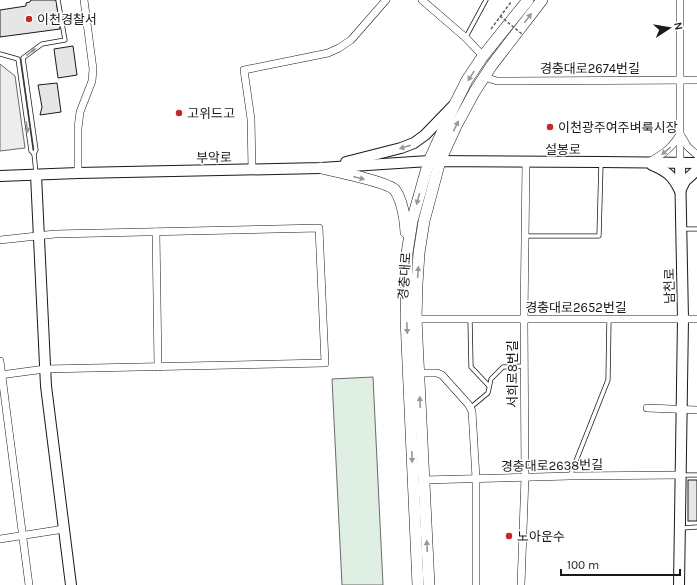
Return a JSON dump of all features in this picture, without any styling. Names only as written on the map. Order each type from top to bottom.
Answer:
[{"type":"main road","name":"경충대로","points":[[418,585],[406,319],[407,253],[412,221],[455,104],[467,80],[483,56],[528,0]]},
{"type":"main road","name":"경충대로","points":[[429,585],[416,319],[420,247],[434,161],[484,77],[542,0]]},
{"type":"main road","points":[[321,168],[383,184],[394,189],[400,200],[405,220],[407,253]]},
{"type":"street","points":[[78,173],[78,128],[80,112],[92,81],[93,69],[84,0]]},
{"type":"street","points":[[252,169],[250,119],[244,70],[328,53],[340,48],[351,40],[386,0]]},
{"type":"street","points":[[422,0],[466,38],[483,56]]},
{"type":"street","points":[[680,0],[680,164]]},
{"type":"street","name":"경충대로2674번길","points":[[484,77],[497,81],[697,80]]},
{"type":"street","points":[[321,168],[414,144],[425,135],[455,104]]},
{"type":"street","points":[[680,134],[688,147],[697,155]]},
{"type":"street","points":[[648,163],[674,144],[680,134]]},
{"type":"street","name":"부악로","points":[[0,176],[321,168],[434,161]]},
{"type":"street","name":"설봉로","points":[[434,161],[697,163]]},
{"type":"street","name":"서희로8번길","points":[[521,585],[525,477],[524,318],[526,162]]},
{"type":"street","points":[[648,163],[662,169],[673,177],[680,191]]},
{"type":"street","name":"남천로","points":[[679,585],[681,528],[682,319],[680,164]]},
{"type":"street","points":[[680,191],[685,181],[697,170]]},
{"type":"street","points":[[36,174],[46,386],[71,585]]},
{"type":"street","points":[[0,240],[56,234],[319,228],[325,363],[45,369],[1,374]]},
{"type":"street","points":[[156,232],[158,367]]},
{"type":"street","name":"경충대로2652번길","points":[[416,319],[697,319]]},
{"type":"street","points":[[0,360],[29,585]]},
{"type":"street","points":[[418,373],[437,373],[442,375],[470,408],[472,414],[476,478],[476,585]]},
{"type":"street","points":[[647,408],[697,410]]},
{"type":"street","name":"경충대로2638번길","points":[[423,480],[681,475]]},
{"type":"street","points":[[0,539],[64,529]]},
{"type":"lane","points":[[36,174],[34,154],[36,150],[22,58],[42,44],[65,40],[58,0]]},
{"type":"lane","points":[[466,38],[486,0]]},
{"type":"lane","points":[[0,54],[18,59],[31,151],[34,154]]},
{"type":"lane","points":[[525,236],[599,236],[601,162]]},
{"type":"lane","points":[[681,229],[697,229]]},
{"type":"lane","points":[[470,319],[471,367],[490,386]]},
{"type":"lane","points":[[570,476],[608,380],[610,319]]},
{"type":"lane","points":[[470,408],[488,393],[491,380],[503,367],[524,366]]},
{"type":"lane","points":[[681,475],[697,475]]},
{"type":"lane","points":[[681,528],[697,527]]},
{"type":"path","points":[[491,29],[511,2]]},
{"type":"path","points":[[500,16],[522,34]]},
{"type":"green space","points":[[373,377],[383,585],[342,585],[332,379]]},
{"type":"shaded area","points":[[0,64],[15,76],[25,148],[0,151]]},
{"type":"building","name":"이천경찰서","points":[[31,0],[56,0],[60,29],[0,37],[0,10],[26,6],[26,3],[30,2]]},
{"type":"building","points":[[73,46],[77,75],[58,78],[54,49]]},
{"type":"building","points":[[57,83],[61,112],[40,115],[42,107],[38,85]]},
{"type":"building","points":[[688,480],[697,480],[697,521],[688,521]]},
{"type":"place","name":"이천경찰서","points":[[29,19]]},
{"type":"place","name":"고위드고","points":[[179,113]]},
{"type":"place","name":"이천광주여주벼룩시장","points":[[550,127]]},
{"type":"place","name":"노아운수","points":[[509,536]]}]
